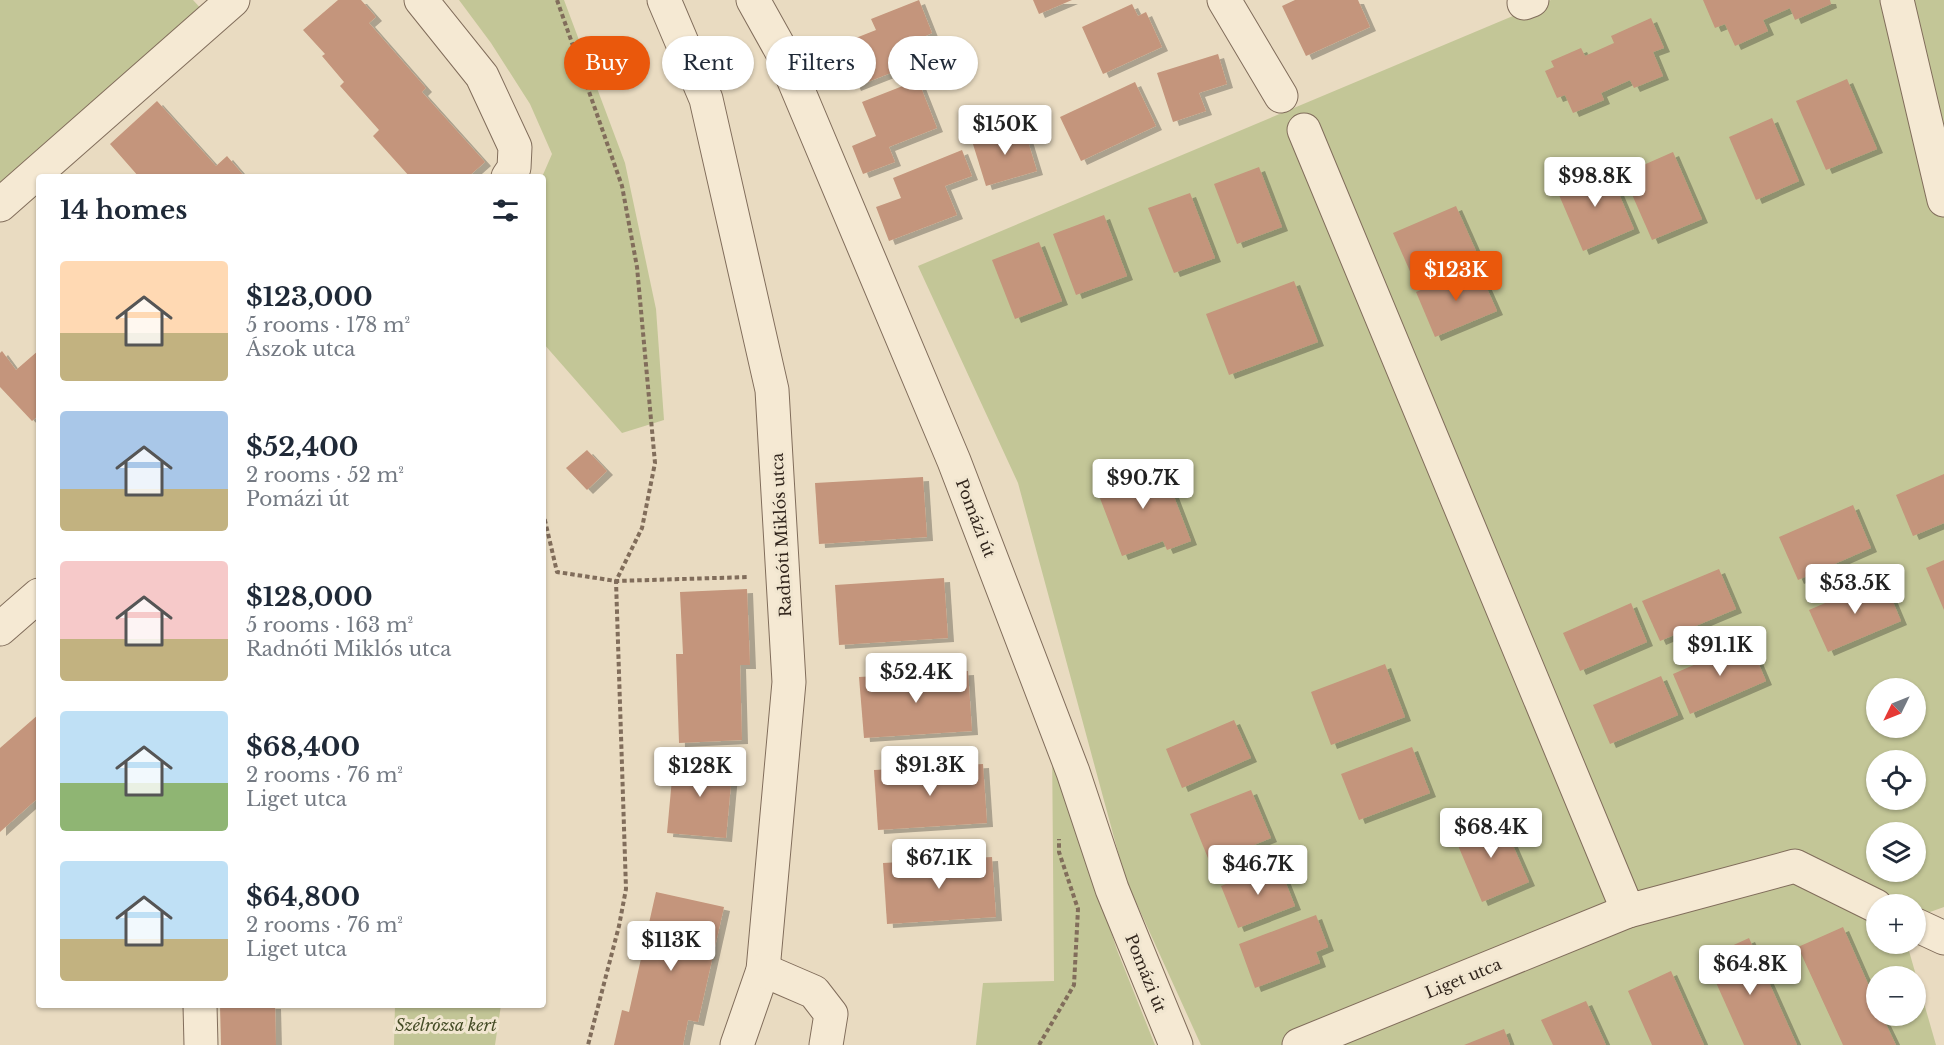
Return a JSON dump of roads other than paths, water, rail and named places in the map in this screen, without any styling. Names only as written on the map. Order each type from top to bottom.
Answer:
[{"type":"street","points":[[0,205],[233,0]]},
{"type":"street","points":[[421,0],[482,76],[515,147],[513,168],[510,174]]},
{"type":"street","name":"Radnóti Miklós utca","points":[[664,0],[706,99],[772,390],[789,682],[763,970],[737,1045]]},
{"type":"street","name":"Pomázi út","points":[[753,0],[782,52],[954,461],[1072,772],[1112,889],[1176,1045]]},
{"type":"street","points":[[1224,0],[1281,96]]},
{"type":"street","points":[[1898,0],[1944,200]]},
{"type":"street","points":[[1304,130],[1628,911]]},
{"type":"street","points":[[0,629],[36,598]]},
{"type":"street","name":"Liget utca","points":[[1299,1045],[1628,911],[1795,866],[1866,901]]},
{"type":"street","points":[[1926,930],[1944,938]]},
{"type":"street","points":[[763,970],[814,992],[831,1014],[826,1045]]},
{"type":"street","points":[[200,1008],[201,1045]]},
{"type":"park label","name":"Szélrózsa kert","points":[[446,1025]]}]
